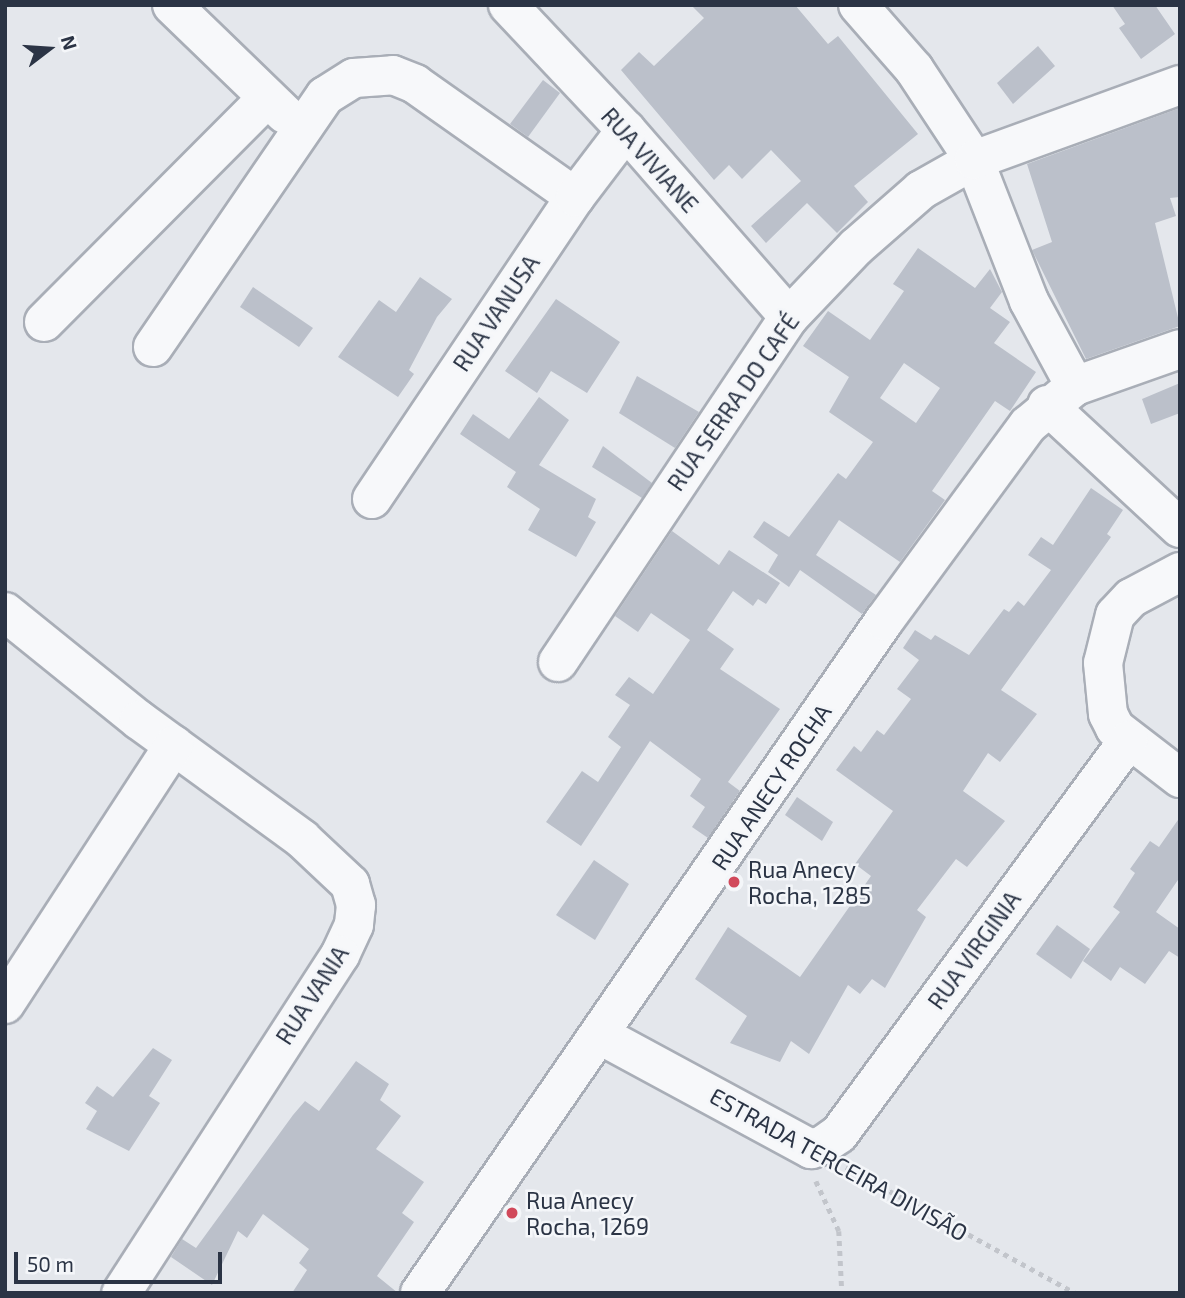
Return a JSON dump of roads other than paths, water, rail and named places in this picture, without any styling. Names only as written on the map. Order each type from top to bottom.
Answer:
[{"type":"street","points":[[172,5],[267,98],[304,127]]},
{"type":"street","name":"RUA VIVIANE","points":[[508,5],[626,130],[789,317]]},
{"type":"street","points":[[858,5],[914,69],[974,160],[1029,301],[1061,396],[1180,528]]},
{"type":"street","points":[[153,347],[304,127],[337,86],[354,78],[393,75],[415,84],[575,197]]},
{"type":"street","name":"RUA SERRA DO CAFÉ","points":[[558,662],[789,317],[921,190],[974,160],[1180,85]]},
{"type":"street","points":[[44,322],[267,98]]},
{"type":"street","name":"RUA VANUSA","points":[[372,499],[575,197],[626,130]]},
{"type":"street","points":[[1061,396],[1180,349]]},
{"type":"street","name":"RUA ANECY ROCHA","points":[[420,1293],[602,1036],[884,621],[1061,396]]},
{"type":"street","points":[[1180,572],[1131,598],[1115,615],[1103,663],[1118,727],[1180,778]]},
{"type":"street","name":"RUA VANIA","points":[[5,612],[174,745],[302,839],[350,884],[356,905],[354,925],[340,955],[121,1293]]},
{"type":"street","name":"RUA VIRGINIA","points":[[811,1149],[839,1134],[1118,727]]},
{"type":"street","points":[[5,1004],[174,745]]},
{"type":"street","name":"ESTRADA TERCEIRA DIVISÃO","points":[[602,1036],[811,1149]]},
{"type":"place","name":"Rua Anecy Rocha, 1285","points":[[734,882]]},
{"type":"place","name":"Rua Anecy Rocha, 1269","points":[[512,1213]]}]
